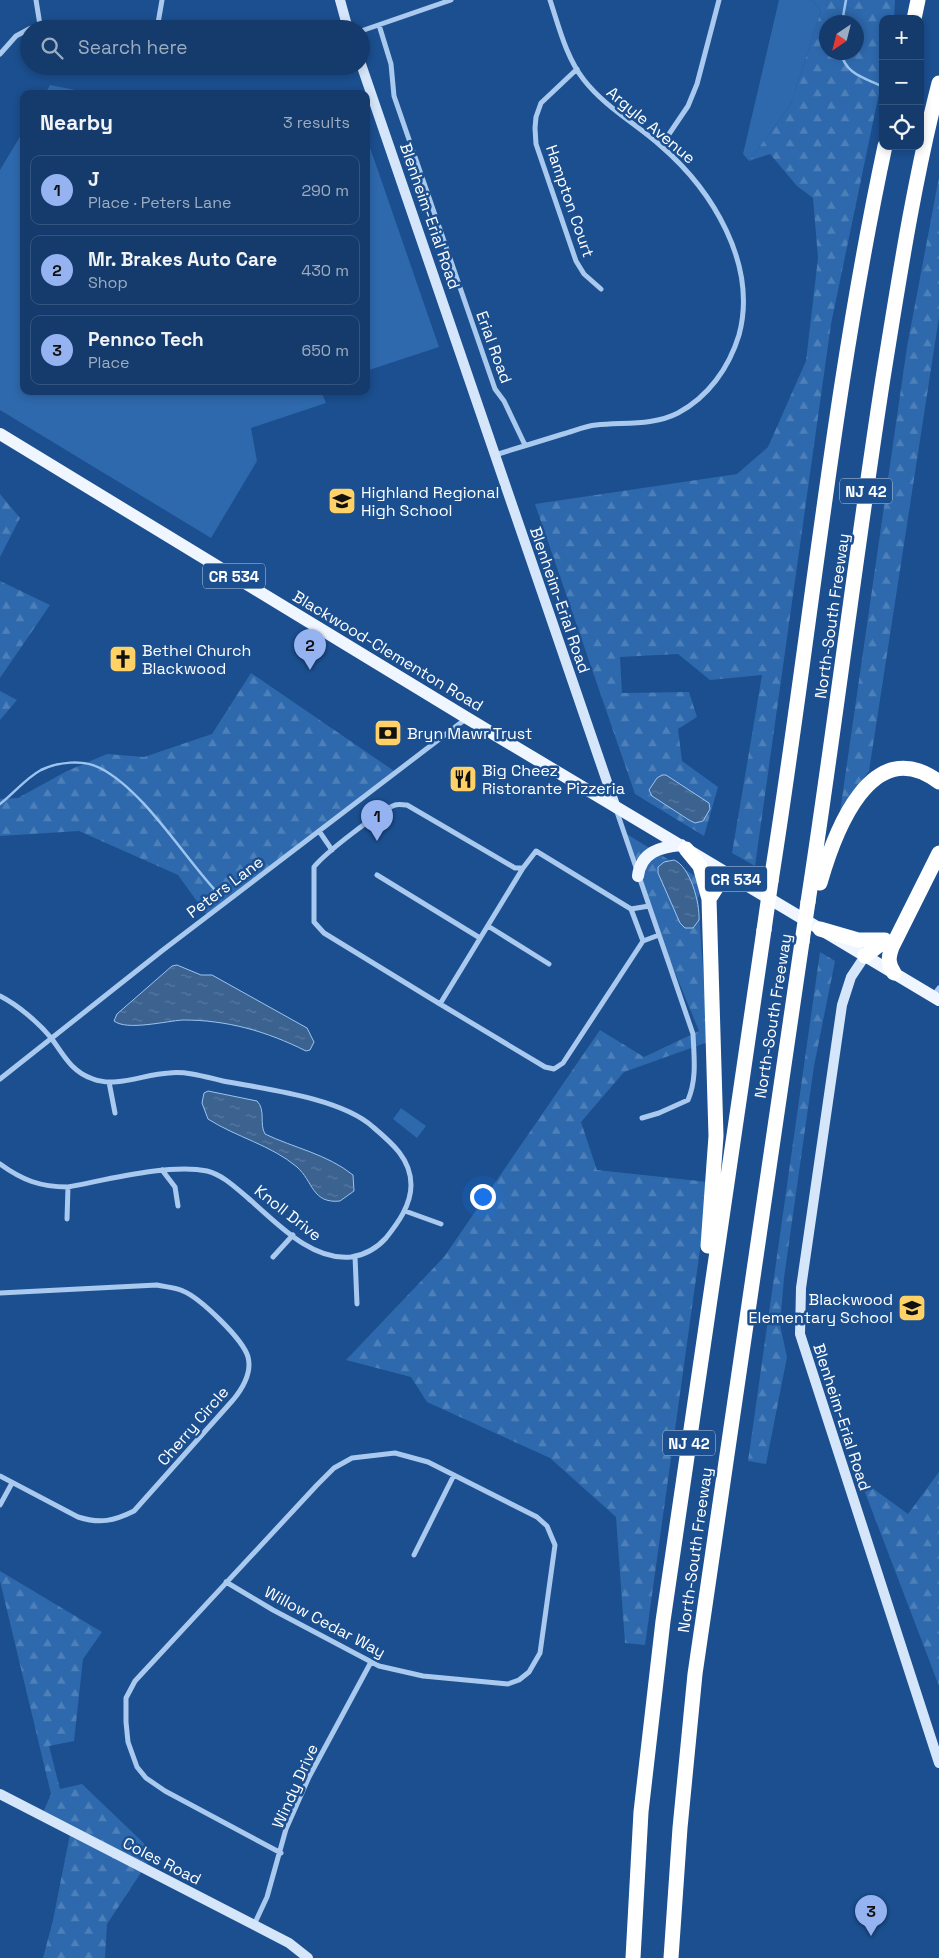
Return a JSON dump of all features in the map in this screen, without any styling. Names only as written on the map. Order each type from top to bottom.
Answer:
[{"type":"highway","points":[[915,15],[918,0]]},
{"type":"highway","name":"North-South Freeway","points":[[671,1958],[680,1828],[695,1674],[798,963],[806,942],[893,317],[919,170],[939,83]]},
{"type":"highway","name":"North-South Freeway","points":[[633,1958],[641,1812],[650,1727],[695,1399],[794,737],[850,323],[883,150]]},
{"type":"highway","points":[[811,904],[834,837],[859,793],[883,775],[896,770],[909,769],[922,772],[939,782]]},
{"type":"highway","points":[[684,847],[700,866],[709,899],[716,1136],[695,1399]]},
{"type":"highway","points":[[894,973],[889,966],[889,956],[901,927],[939,853]]},
{"type":"highway","points":[[709,899],[718,885],[733,877]]},
{"type":"highway","points":[[866,956],[901,927]]},
{"type":"highway","points":[[820,929],[858,940],[885,940]]},
{"type":"main road","points":[[340,0],[346,20]]},
{"type":"main road","name":"Blenheim-Erial Road","points":[[365,75],[370,90]]},
{"type":"main road","name":"Blenheim-Erial Road","points":[[370,90],[616,808]]},
{"type":"main road","name":"Blackwood-Clementon Road","points":[[0,434],[616,808],[820,929]]},
{"type":"main road","points":[[638,876],[642,863],[651,852],[661,847],[684,847]]},
{"type":"main road","name":"CR 534","points":[[820,929],[894,973],[937,995]]},
{"type":"main road","name":"Blenheim-Erial Road","points":[[866,956],[851,977],[842,1005],[801,1288],[800,1334],[939,1763]]},
{"type":"main road","name":"Coles Road","points":[[0,1794],[289,1943],[308,1958]]},
{"type":"street","points":[[36,0],[39,20]]},
{"type":"street","points":[[159,20],[162,0]]},
{"type":"street","points":[[370,28],[451,0]]},
{"type":"street","name":"Argyle Avenue","points":[[494,455],[595,425],[625,424],[675,414],[693,405],[722,373],[734,352],[742,324],[742,284],[735,252],[724,224],[698,182],[661,146],[597,96],[570,58],[550,0]]},
{"type":"street","points":[[661,146],[688,106],[697,84],[719,0]]},
{"type":"street","name":"Erial Road","points":[[379,25],[391,64],[394,96],[495,390],[504,401],[525,445]]},
{"type":"street","points":[[0,54],[20,34]]},
{"type":"street","name":"Hampton Court","points":[[577,69],[541,103],[536,117],[536,144],[576,261],[584,274],[601,289]]},
{"type":"street","name":"Peters Lane","points":[[0,1078],[467,718]]},
{"type":"street","points":[[523,868],[514,868],[407,805],[398,804],[386,810],[332,850],[314,867],[314,922],[316,927],[440,1004],[546,1067],[554,1069],[563,1063],[643,941],[659,935]]},
{"type":"street","name":"Blenheim-Erial Road","points":[[616,808],[693,1034],[695,1073],[692,1091],[684,1104],[642,1118]]},
{"type":"street","points":[[319,831],[332,850]]},
{"type":"street","points":[[440,1004],[523,868],[536,850],[631,909],[643,941]]},
{"type":"street","points":[[377,875],[480,938]]},
{"type":"street","points":[[631,909],[649,906]]},
{"type":"street","points":[[488,926],[550,964]]},
{"type":"street","name":"Knoll Drive","points":[[0,996],[20,1009],[51,1038],[62,1057],[72,1067],[95,1080],[108,1082],[171,1072],[190,1074],[283,1092],[335,1106],[369,1123],[401,1154],[411,1174],[411,1190],[405,1211],[384,1240],[370,1251],[355,1256],[337,1258],[321,1254],[293,1235],[235,1186],[206,1171],[162,1170],[68,1187],[55,1187],[26,1181],[0,1164]]},
{"type":"street","points":[[108,1082],[115,1113]]},
{"type":"street","points":[[162,1170],[176,1187],[178,1206]]},
{"type":"street","points":[[67,1219],[68,1187]]},
{"type":"street","points":[[405,1211],[441,1224]]},
{"type":"street","points":[[273,1256],[293,1235]]},
{"type":"street","points":[[355,1256],[358,1304]]},
{"type":"street","name":"Cherry Circle","points":[[0,1293],[157,1285],[170,1287],[184,1291],[201,1303],[229,1329],[248,1357],[248,1372],[241,1389],[233,1400],[134,1510],[128,1514],[106,1522],[91,1521],[0,1476]]},
{"type":"street","name":"Willow Cedar Way","points":[[226,1582],[273,1610],[371,1662],[398,1672],[508,1684],[519,1680],[530,1672],[540,1653],[554,1545],[547,1526],[537,1517],[428,1462],[395,1453],[352,1458],[334,1468],[317,1485],[226,1582],[135,1681],[126,1698],[124,1712],[128,1742],[137,1767],[146,1778],[165,1791],[281,1853]]},
{"type":"street","points":[[414,1555],[454,1475]]},
{"type":"street","points":[[0,1504],[12,1483]]},
{"type":"street","name":"Windy Drive","points":[[254,1925],[267,1897],[281,1853],[286,1829],[309,1778],[371,1662]]},
{"type":"green space","points":[[779,0],[812,0],[821,11],[791,104],[749,161],[743,154]]},
{"type":"green space","points":[[812,0],[895,0],[894,15],[879,15],[879,93],[831,324],[755,866],[732,853],[762,675],[710,680],[678,654],[620,657],[622,693],[689,692],[697,717],[678,729],[682,761],[718,787],[704,836],[635,794],[535,504],[737,474],[768,447],[806,361],[818,258],[813,198],[797,186],[770,154],[749,161],[791,104],[819,17],[819,60],[864,60],[864,15],[820,15],[821,11]]},
{"type":"green space","points":[[50,85],[76,90],[47,90]]},
{"type":"green space","points":[[20,137],[20,395],[323,395],[326,403],[251,428],[257,461],[211,538],[0,410],[0,170]]},
{"type":"green space","points":[[370,148],[439,347],[370,370]]},
{"type":"green space","points":[[939,177],[939,317],[869,771],[840,812],[907,347]]},
{"type":"green space","points":[[0,494],[20,518],[0,557]]},
{"type":"green space","points":[[0,581],[50,605],[0,678]]},
{"type":"green space","points":[[251,673],[397,773],[209,918],[178,875],[79,831],[0,836],[0,799],[18,798],[67,771],[107,754],[144,757],[212,734]]},
{"type":"green space","points":[[0,691],[17,700],[0,720]]},
{"type":"green space","points":[[625,833],[705,882],[698,898],[708,1042],[624,1072],[581,1122],[597,1170],[708,1182],[710,1178],[645,1645],[625,1643],[616,1517],[550,1458],[427,1402],[411,1377],[346,1360],[444,1257],[600,1030],[644,1057],[699,1031],[667,953]]},
{"type":"green space","points":[[820,952],[835,961],[814,1066],[784,1278],[780,1325],[787,1357],[766,1464],[748,1461]]},
{"type":"green space","points":[[401,1108],[426,1126],[417,1138],[393,1119]]},
{"type":"green space","points":[[939,1472],[939,1686],[860,1479],[908,1514]]},
{"type":"green space","points":[[0,1571],[102,1632],[83,1659],[74,1741],[49,1746],[60,1789],[82,1784],[154,1853],[107,1924],[105,1958],[43,1958],[53,1920],[71,1829],[42,1815],[51,1794],[0,1581]]},
{"type":"water","points":[[666,775],[709,803],[710,809],[703,821],[695,823],[652,796],[649,790],[657,778]]},
{"type":"water","points":[[674,860],[685,870],[696,895],[699,920],[693,928],[685,928],[680,923],[658,873],[658,867],[664,862]]},
{"type":"water","points":[[177,965],[201,975],[212,975],[307,1028],[314,1042],[310,1050],[306,1051],[261,1032],[215,1022],[183,1020],[147,1025],[128,1025],[114,1021],[117,1014],[172,966]]},
{"type":"water","points":[[208,1091],[257,1101],[262,1113],[262,1126],[265,1134],[321,1156],[343,1168],[353,1175],[354,1191],[340,1201],[331,1201],[318,1195],[297,1167],[287,1159],[208,1119],[202,1103],[204,1093]]},
{"type":"waterway","points":[[843,15],[846,0]]},
{"type":"waterway","points":[[843,60],[857,75],[879,85]]},
{"type":"waterway","points":[[0,804],[30,777],[41,770],[55,765],[70,763],[93,765],[116,778],[147,807],[215,890]]},
{"type":"place","name":"Highland Regional High School","points":[[342,501]]},
{"type":"place","name":"Bethel Church Blackwood","points":[[123,659]]},
{"type":"place","name":"Mr. Brakes Auto Care","points":[[310,670]]},
{"type":"place","name":"Bryn Mawr Trust","points":[[388,733]]},
{"type":"place","name":"Big Cheez Ristorante Pizzeria","points":[[463,779]]},
{"type":"place","name":"J","points":[[377,841]]},
{"type":"place","name":"Blackwood Elementary School","points":[[912,1308]]},
{"type":"place","name":"Pennco Tech","points":[[871,1936]]}]
